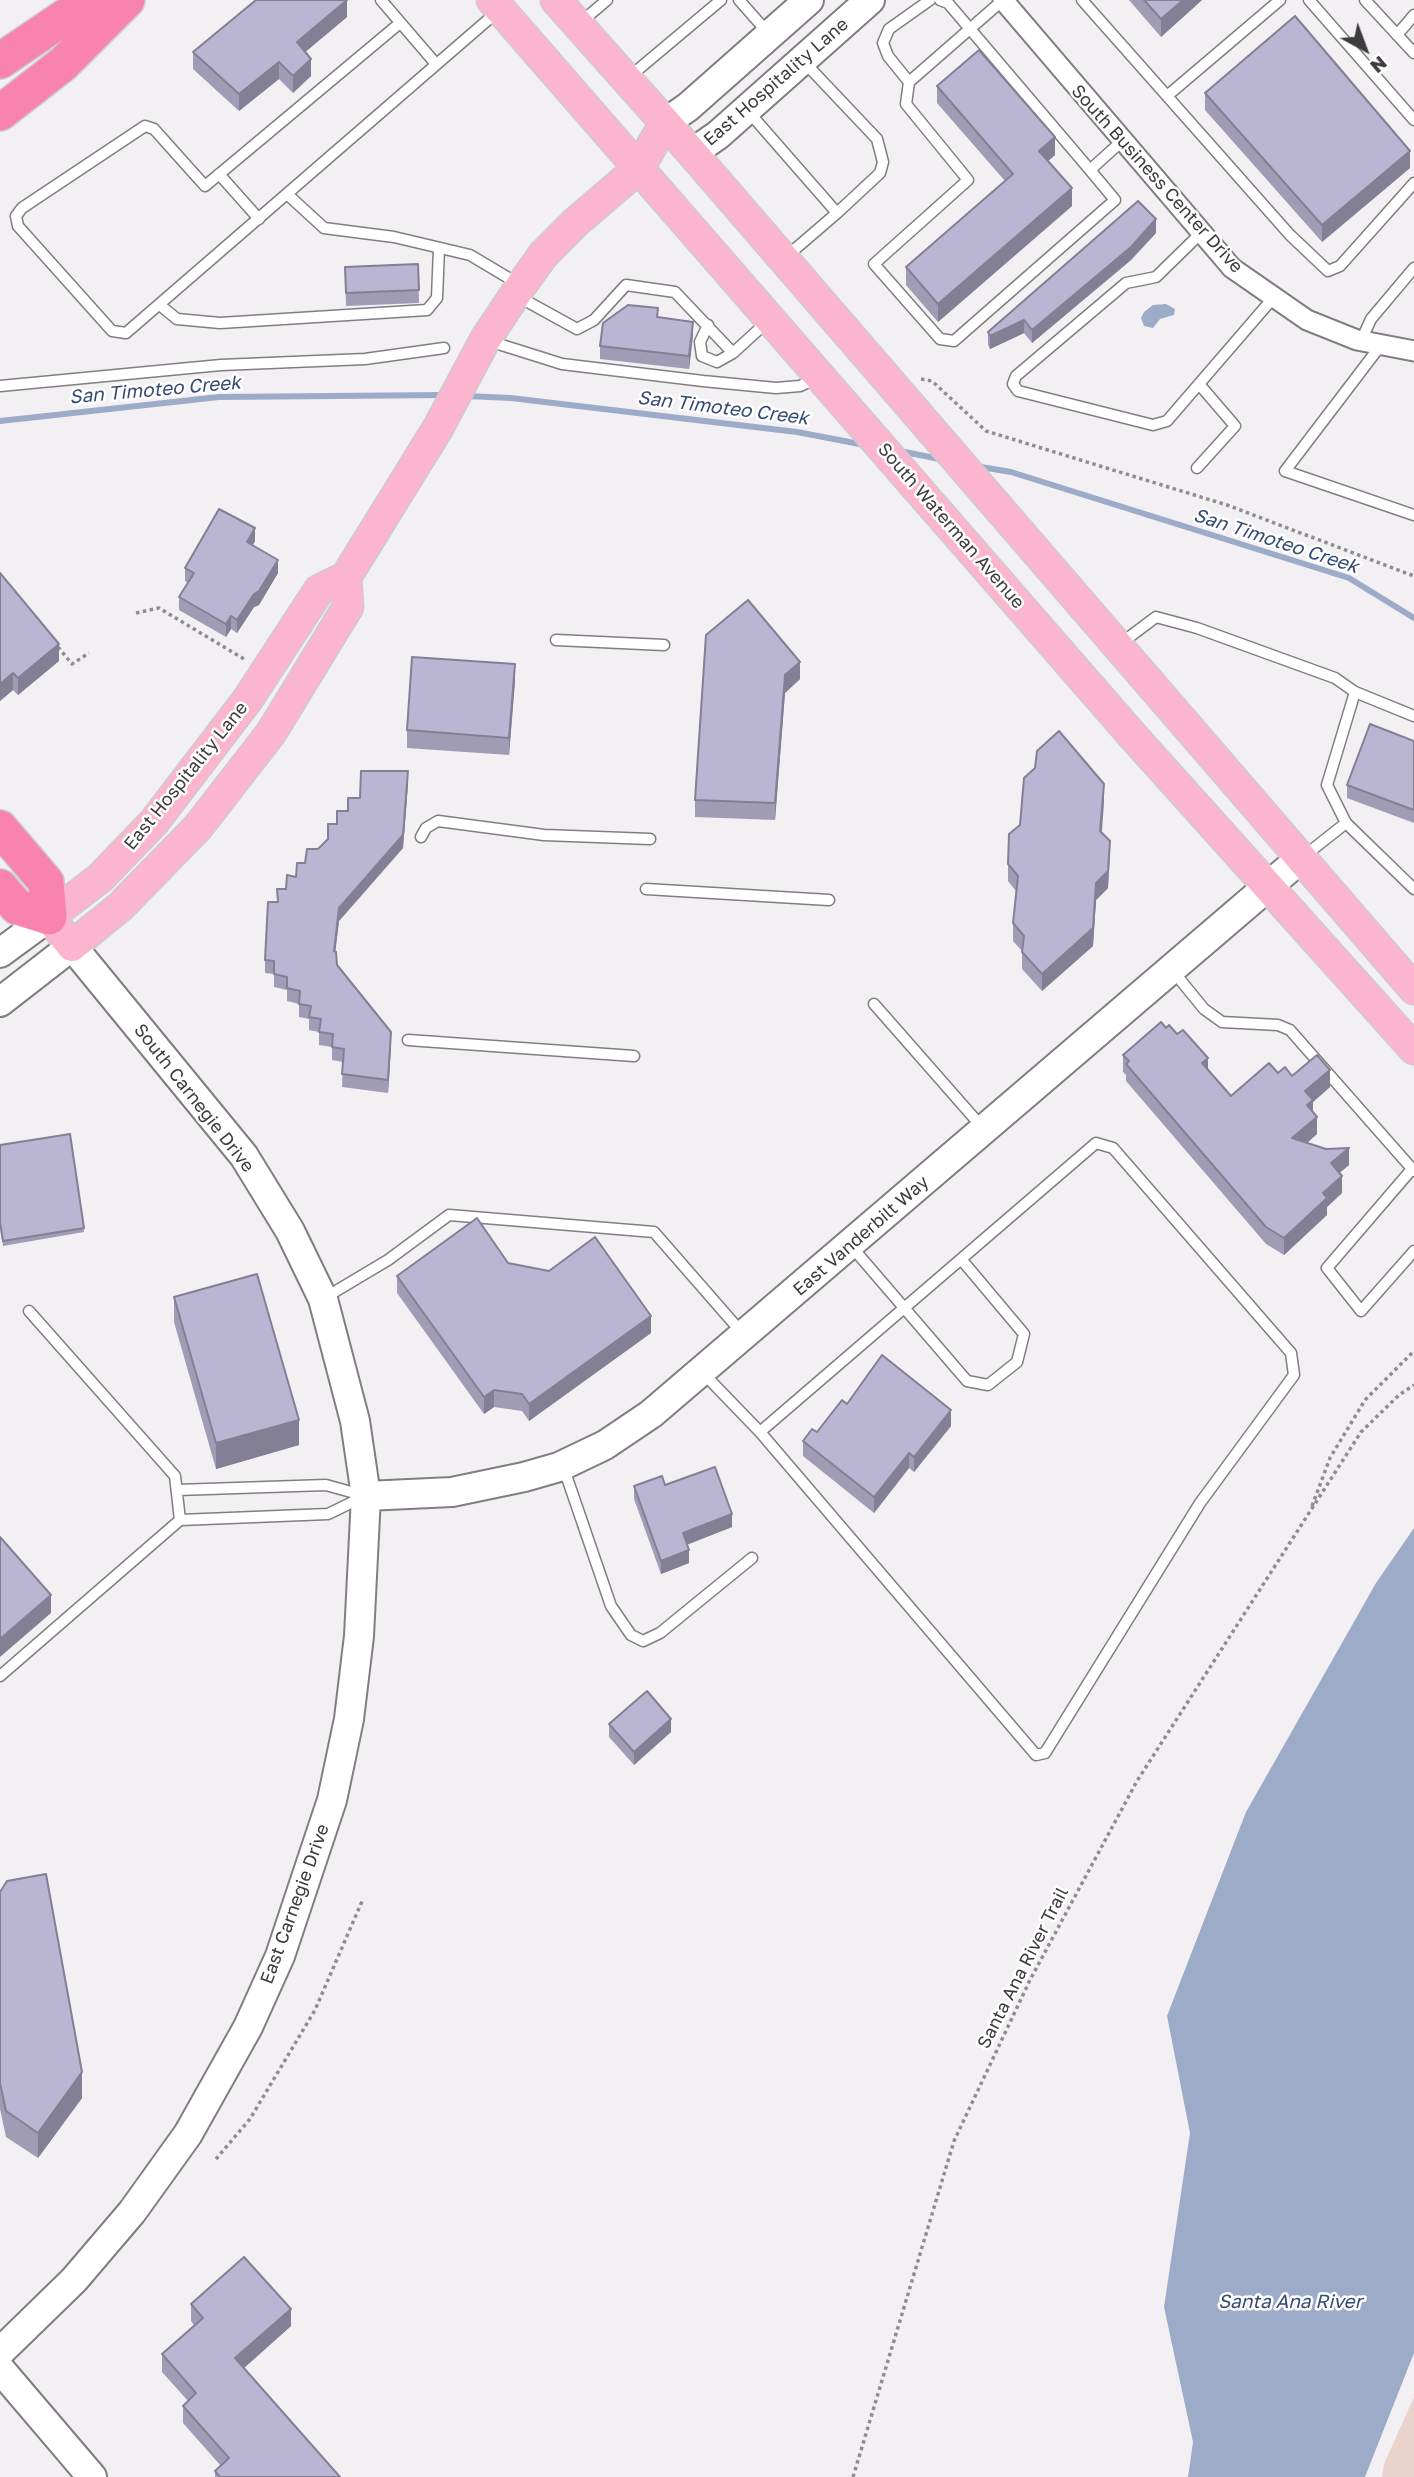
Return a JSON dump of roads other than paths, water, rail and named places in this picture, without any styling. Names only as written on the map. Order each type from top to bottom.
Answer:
[{"type":"highway","points":[[0,61],[90,0]]},
{"type":"highway","points":[[0,113],[63,64],[127,0]]},
{"type":"highway","points":[[0,828],[46,882],[49,917],[17,907],[0,887]]},
{"type":"main road","points":[[556,0],[692,153],[1414,989]]},
{"type":"main road","name":"South Waterman Avenue","points":[[496,5],[1132,735],[1414,1049]]},
{"type":"main road","name":"East Hospitality Lane","points":[[49,917],[100,878],[154,822],[248,699],[319,590],[346,577],[438,428],[485,340],[518,290],[559,239],[639,169],[665,123]]},
{"type":"main road","name":"East Hospitality Lane","points":[[639,169],[692,153]]},
{"type":"main road","name":"East Hospitality Lane","points":[[72,946],[121,905],[198,827],[271,733],[348,607],[346,577]]},
{"type":"main road","name":"South Carnegie Drive","points":[[49,917],[72,946]]},
{"type":"street","name":"East Hospitality Lane","points":[[692,153],[747,110],[870,0]]},
{"type":"street","name":"South Business Center Drive","points":[[1003,0],[1231,268],[1307,320],[1361,341],[1414,351]]},
{"type":"street","name":"East Hospitality Lane","points":[[665,123],[807,1]]},
{"type":"street","name":"East Vanderbilt Way","points":[[366,1496],[452,1492],[496,1485],[563,1465],[605,1445],[651,1415],[1300,859]]},
{"type":"street","name":"East Hospitality Lane","points":[[0,953],[49,917]]},
{"type":"street","name":"East Hospitality Lane","points":[[0,1002],[72,946]]},
{"type":"street","name":"South Carnegie Drive","points":[[72,946],[244,1156],[290,1231],[323,1299],[353,1409],[366,1496]]},
{"type":"street","name":"East Carnegie Drive","points":[[0,2351],[74,2280],[132,2212],[188,2134],[248,2027],[280,1956],[332,1801],[349,1719],[359,1636],[366,1496]]},
{"type":"street","points":[[0,2369],[92,2477]]},
{"type":"lane","points":[[381,0],[436,64]]},
{"type":"lane","points":[[578,24],[607,0]]},
{"type":"lane","points":[[626,79],[721,0]]},
{"type":"lane","points":[[739,0],[770,35]]},
{"type":"lane","points":[[909,82],[888,56],[883,43],[889,29],[930,0]]},
{"type":"lane","points":[[940,0],[948,3],[969,28],[1090,170],[1115,200],[954,341],[940,339],[874,264],[968,180],[906,104],[909,82],[969,28],[1003,0]]},
{"type":"lane","points":[[1082,0],[1290,235],[1328,271],[1340,266],[1414,183]]},
{"type":"lane","points":[[1167,96],[1280,0]]},
{"type":"lane","points":[[1309,0],[1414,120]]},
{"type":"lane","points":[[1365,0],[1414,53]]},
{"type":"lane","points":[[400,23],[205,186],[154,129],[145,126],[33,200],[16,216],[18,226],[117,334],[131,330],[436,64],[496,5]]},
{"type":"lane","points":[[1397,35],[1414,15]]},
{"type":"lane","points":[[782,260],[880,173],[883,162],[877,139],[803,61]]},
{"type":"lane","points":[[747,110],[837,213]]},
{"type":"lane","points":[[1090,170],[1122,141]]},
{"type":"lane","points":[[219,174],[259,219]]},
{"type":"lane","points":[[287,194],[324,228],[394,237],[470,256],[577,329],[594,320],[626,285],[674,292],[733,353]]},
{"type":"lane","points":[[1202,232],[1156,276],[1126,283],[1016,376],[1013,384],[1018,391],[1153,425],[1167,421],[1274,297]]},
{"type":"lane","points":[[161,306],[177,319],[220,323],[427,310],[438,298],[439,248]]},
{"type":"lane","points":[[1361,341],[1371,319],[1414,268]]},
{"type":"lane","points":[[708,325],[700,342],[702,356],[717,362],[733,353],[770,319]]},
{"type":"lane","points":[[485,340],[562,364],[703,381],[776,388],[800,386],[820,376]]},
{"type":"lane","points":[[1381,345],[1285,471],[1414,515]]},
{"type":"lane","points":[[0,386],[221,365],[365,359],[444,348]]},
{"type":"lane","points":[[1197,468],[1235,426],[1199,384]]},
{"type":"lane","points":[[1117,647],[1156,617],[1197,628],[1335,678],[1354,692],[1414,716]]},
{"type":"lane","points":[[556,640],[664,645]]},
{"type":"lane","points":[[1354,692],[1327,785],[1346,823],[1414,889]]},
{"type":"lane","points":[[421,837],[426,828],[438,821],[544,835],[650,839]]},
{"type":"lane","points":[[1300,859],[1346,823]]},
{"type":"lane","points":[[646,889],[829,900]]},
{"type":"lane","points":[[1170,968],[1204,1009],[1222,1022],[1278,1025],[1290,1030],[1413,1170],[1327,1268],[1361,1311],[1414,1251]]},
{"type":"lane","points":[[874,1004],[984,1130]]},
{"type":"lane","points":[[408,1040],[634,1056]]},
{"type":"lane","points":[[703,1372],[760,1432],[1036,1755],[1045,1753],[1200,1503],[1294,1375],[1291,1353],[1113,1148],[1096,1143],[760,1432]]},
{"type":"lane","points":[[323,1299],[388,1259],[449,1214],[654,1232],[745,1336]]},
{"type":"lane","points":[[851,1245],[967,1381],[988,1385],[1017,1362],[1024,1334],[961,1259]]},
{"type":"lane","points":[[29,1311],[176,1476],[180,1520]]},
{"type":"lane","points":[[563,1465],[611,1606],[631,1635],[643,1641],[660,1633],[752,1558]]},
{"type":"lane","points":[[177,1490],[326,1485],[366,1496]]},
{"type":"lane","points":[[0,1676],[180,1520],[328,1514],[366,1496]]},
{"type":"water","points":[[1166,304],[1175,309],[1174,315],[1160,319],[1153,328],[1144,326],[1141,318],[1144,312],[1153,305]]},
{"type":"water","name":"Santa Ana River","points":[[1414,1528],[1414,2353],[1365,2477],[1188,2477],[1193,2442],[1164,2307],[1190,2133],[1167,2016],[1246,1812],[1376,1583]]},
{"type":"waterway","name":"San Timoteo Creek","points":[[0,421],[219,397],[445,395]]},
{"type":"waterway","name":"San Timoteo Creek","points":[[466,396],[511,398],[797,432],[865,445]]},
{"type":"waterway","name":"San Timoteo Creek","points":[[900,451],[944,460]]},
{"type":"waterway","name":"San Timoteo Creek","points":[[975,466],[1011,472],[1349,578],[1414,618]]}]
